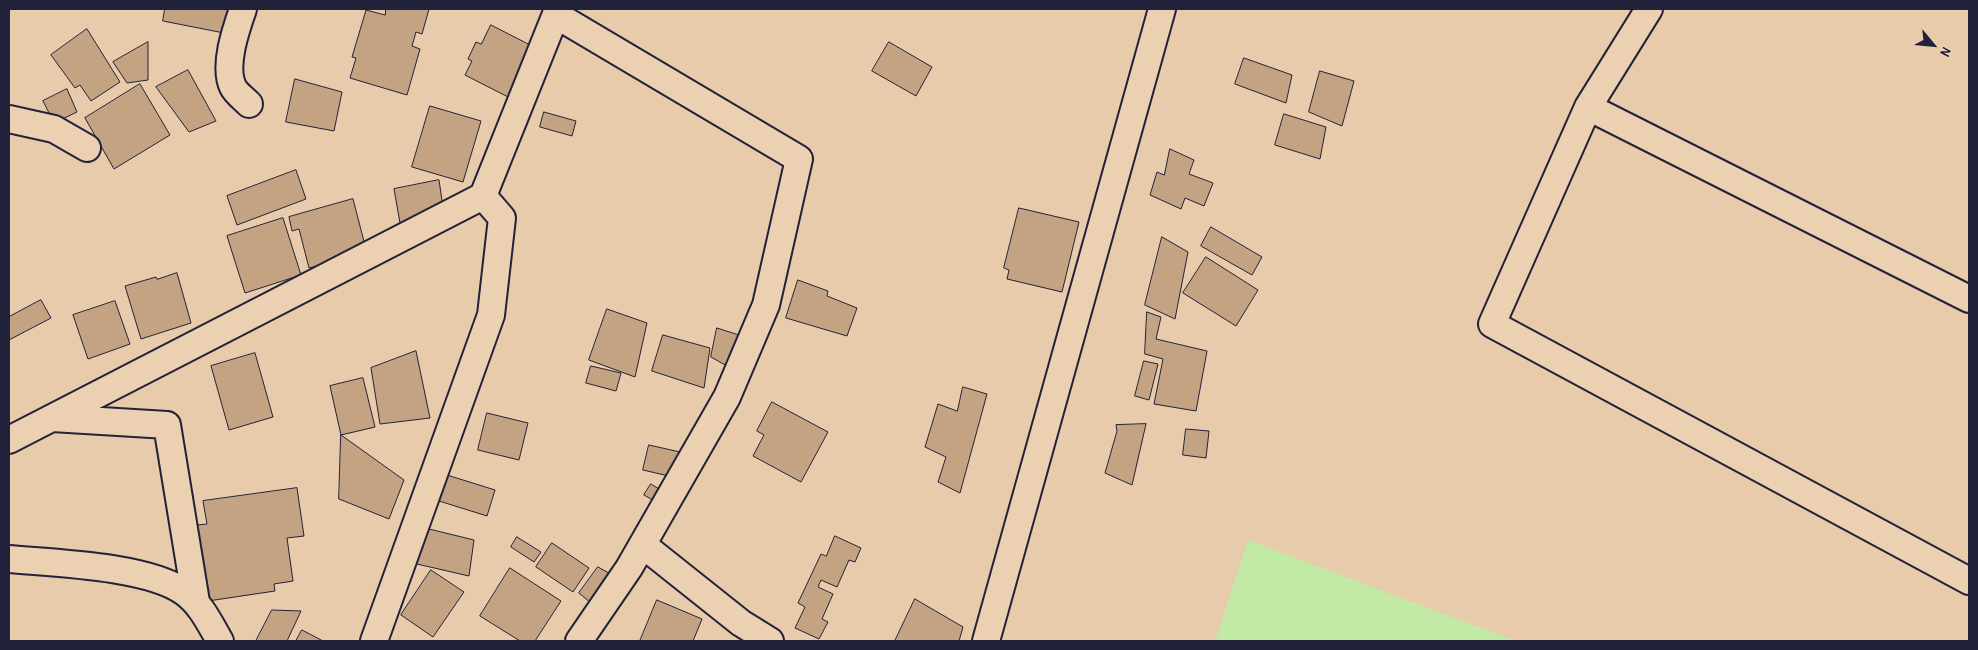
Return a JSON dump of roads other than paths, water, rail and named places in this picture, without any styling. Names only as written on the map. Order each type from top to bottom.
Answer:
[{"type":"street","points":[[243,9],[230,56],[229,73],[233,87],[249,104]]},
{"type":"street","points":[[986,641],[1162,9]]},
{"type":"street","points":[[1649,9],[1588,107],[1492,324],[1969,581]]},
{"type":"street","points":[[9,440],[483,196],[557,12],[798,159],[766,305],[727,397],[643,545],[579,641]]},
{"type":"street","points":[[1588,107],[1969,299]]},
{"type":"street","points":[[9,119],[54,129],[87,148]]},
{"type":"street","points":[[374,641],[491,315],[502,218],[483,196]]},
{"type":"street","points":[[52,418],[167,425],[196,602]]},
{"type":"street","points":[[643,545],[741,623],[770,641]]},
{"type":"street","points":[[9,559],[106,568],[165,580],[185,592],[196,602],[220,641]]}]
